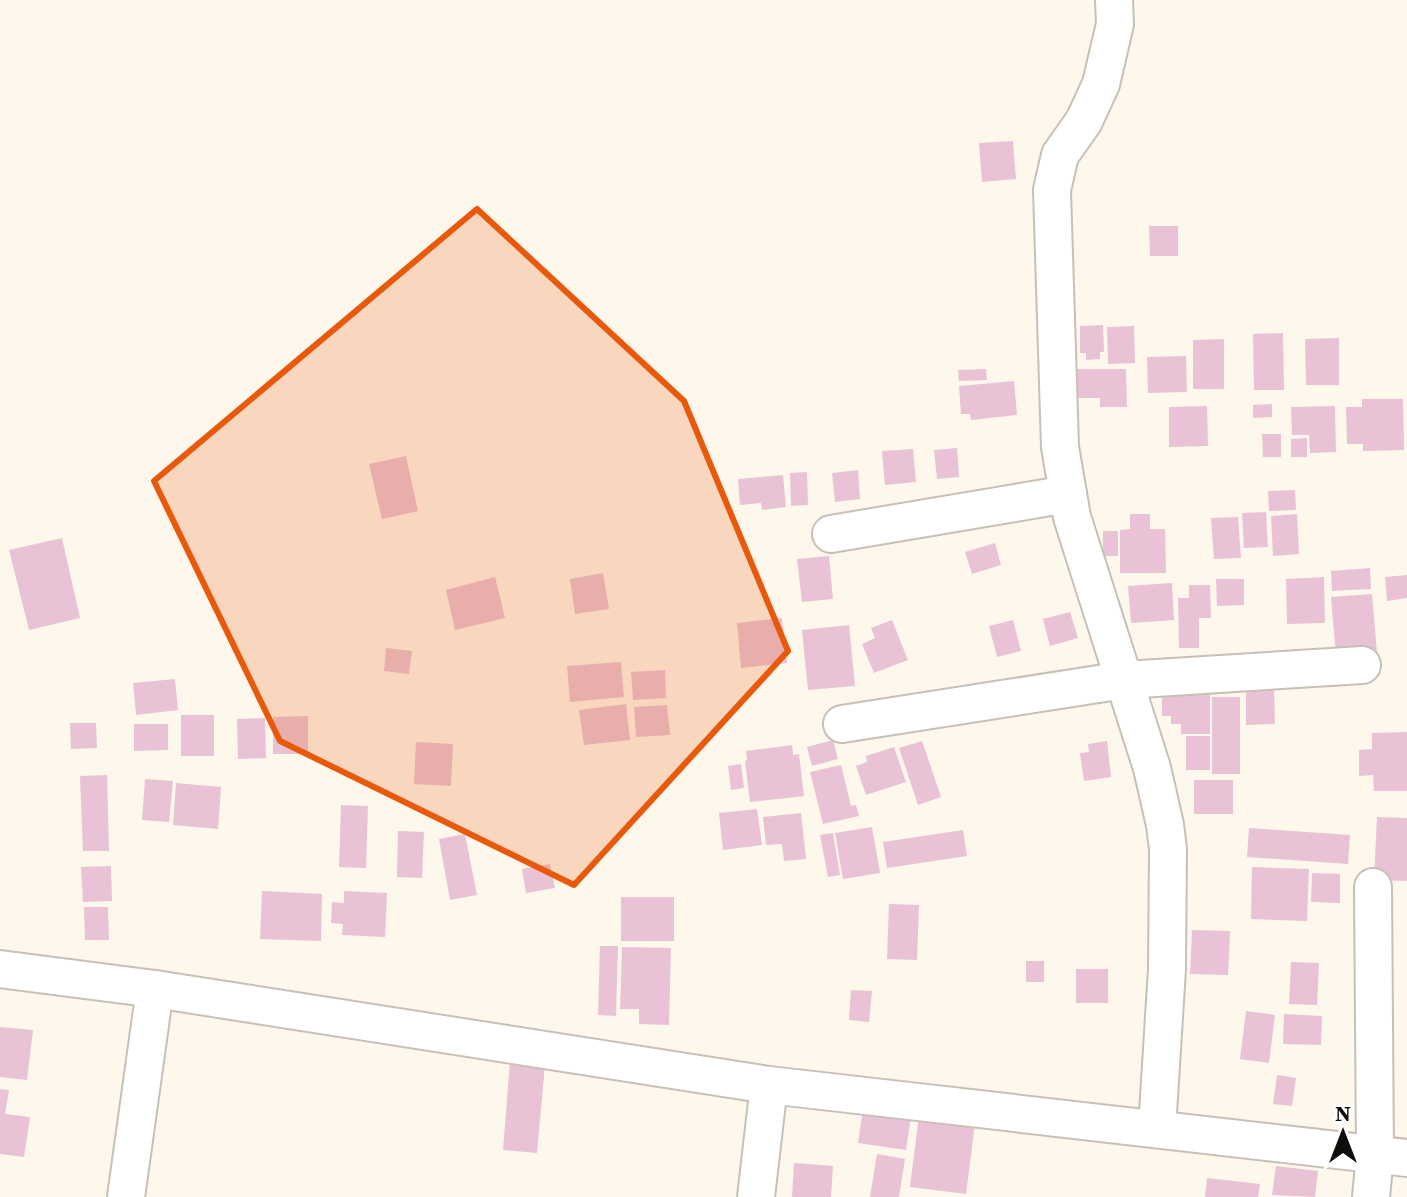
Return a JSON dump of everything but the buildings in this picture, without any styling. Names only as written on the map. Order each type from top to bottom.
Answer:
[{"type":"street","points":[[1114,0],[1115,24],[1101,84],[1084,121],[1060,155],[1052,190],[1060,447],[1072,517],[1152,768],[1165,825],[1168,849],[1167,969],[1157,1129]]},
{"type":"street","points":[[831,534],[1068,494]]},
{"type":"street","points":[[842,724],[1124,680],[1362,665]]},
{"type":"street","points":[[1371,1197],[1391,1157],[1373,887]]},
{"type":"street","points":[[0,969],[155,989],[769,1085],[1391,1157]]},
{"type":"street","points":[[126,1197],[155,989]]},
{"type":"street","points":[[756,1197],[769,1085]]},
{"type":"highlighted area","points":[[477,209],[684,401],[788,651],[574,885],[280,741],[154,481]]}]
